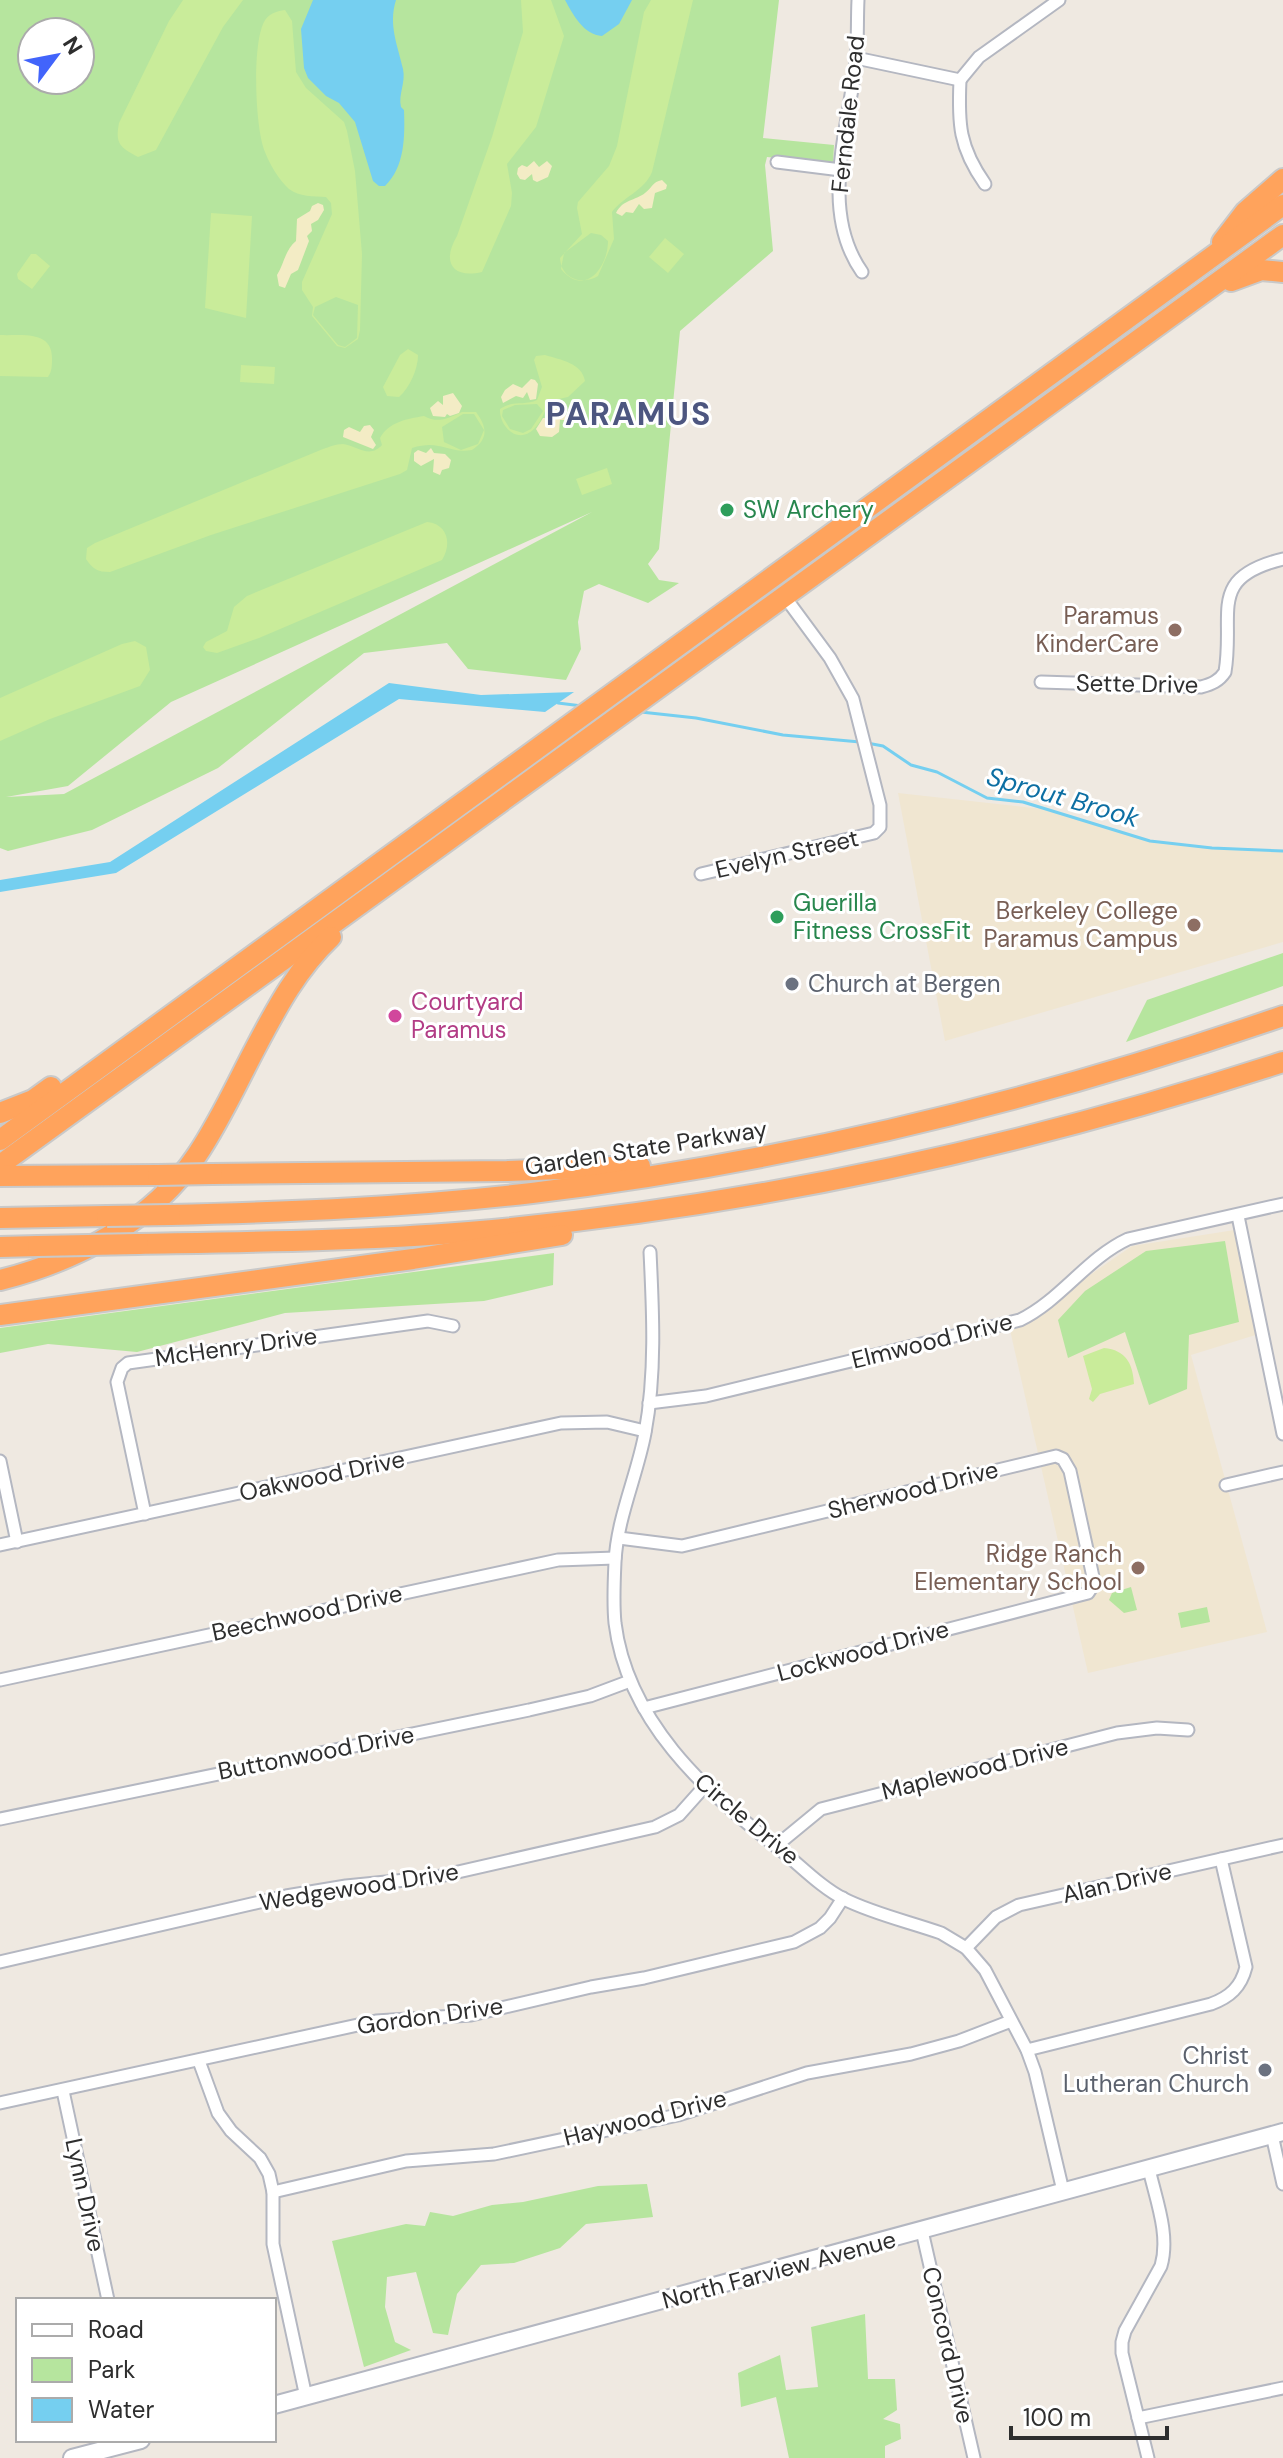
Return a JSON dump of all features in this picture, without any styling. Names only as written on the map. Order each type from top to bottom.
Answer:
[{"type":"highway","points":[[1209,260],[1245,212],[1283,179]]},
{"type":"highway","points":[[0,1140],[1283,205]]},
{"type":"highway","points":[[0,1165],[1195,297],[1283,237]]},
{"type":"highway","points":[[1195,297],[1261,270],[1283,272]]},
{"type":"highway","points":[[0,1280],[35,1270],[102,1241],[135,1219],[169,1190],[198,1154],[291,984],[324,944],[387,885]]},
{"type":"highway","points":[[0,1113],[33,1100],[81,1066],[224,977]]},
{"type":"highway","name":"Garden State Parkway","points":[[0,1218],[335,1210],[587,1185],[755,1158],[885,1131],[1105,1073],[1283,1016]]},
{"type":"highway","points":[[0,1247],[412,1236],[581,1220],[694,1205],[862,1175],[990,1145],[1283,1062]]},
{"type":"highway","points":[[0,1176],[555,1170],[755,1158]]},
{"type":"highway","points":[[0,1315],[457,1252],[594,1230],[694,1205]]},
{"type":"street","name":"Ferndale Road","points":[[858,0],[856,58],[841,170],[839,217],[843,236],[862,272]]},
{"type":"street","points":[[985,184],[972,165],[961,137],[960,80],[979,57],[1059,0]]},
{"type":"street","points":[[856,58],[960,80]]},
{"type":"street","points":[[777,162],[841,170]]},
{"type":"street","name":"Sette Drive","points":[[1041,682],[1201,687],[1220,679],[1225,672],[1229,597],[1235,582],[1252,569],[1283,559]]},
{"type":"street","name":"Evelyn Street","points":[[701,874],[874,833],[880,827],[882,818],[867,750],[847,685],[785,597]]},
{"type":"street","name":"Elmwood Drive","points":[[649,1403],[706,1396],[1020,1320],[1048,1304],[1116,1244],[1283,1204]]},
{"type":"street","points":[[1238,1216],[1283,1434]]},
{"type":"street","name":"Circle Drive","points":[[650,1252],[653,1323],[649,1403],[615,1558],[615,1624],[630,1681],[644,1708],[685,1765],[729,1811],[843,1898],[941,1933],[966,1948],[985,1970],[1027,2050],[1035,2072],[1063,2191]]},
{"type":"street","name":"McHenry Drive","points":[[145,1514],[117,1382],[118,1374],[128,1363],[428,1321],[453,1326]]},
{"type":"street","name":"Oakwood Drive","points":[[0,1545],[561,1423],[607,1422],[645,1431]]},
{"type":"street","name":"Sherwood Drive","points":[[619,1538],[682,1546],[1056,1456],[1063,1459],[1070,1471],[1093,1577],[1092,1590],[1081,1595]]},
{"type":"street","points":[[0,1461],[17,1542]]},
{"type":"street","points":[[1226,1485],[1283,1472]]},
{"type":"street","name":"Beechwood Drive","points":[[0,1680],[558,1560],[615,1558]]},
{"type":"street","name":"Lockwood Drive","points":[[644,1708],[1081,1595]]},
{"type":"street","name":"Buttonwood Drive","points":[[0,1819],[529,1710],[590,1696],[630,1681]]},
{"type":"street","name":"Maplewood Drive","points":[[776,1846],[821,1809],[1117,1733],[1157,1728],[1188,1730]]},
{"type":"street","name":"Wedgewood Drive","points":[[0,1962],[286,1896],[436,1877],[655,1827],[679,1815],[704,1787]]},
{"type":"street","name":"Alan Drive","points":[[966,1948],[996,1917],[1019,1905],[1283,1845]]},
{"type":"street","points":[[1027,2050],[1211,2004],[1231,1995],[1243,1978],[1246,1967],[1221,1859]]},
{"type":"street","name":"Gordon Drive","points":[[0,2103],[376,2021],[471,2015],[794,1942],[820,1928],[843,1898]]},
{"type":"street","name":"Haywood Drive","points":[[273,2192],[406,2161],[494,2154],[678,2115],[807,2073],[911,2054],[959,2041],[1011,2021]]},
{"type":"street","points":[[199,2061],[218,2113],[231,2131],[260,2158],[269,2174],[273,2192],[273,2244],[306,2397]]},
{"type":"street","name":"Lynn Drive","points":[[63,2091],[108,2298]]},
{"type":"street","points":[[1277,2133],[1283,2184]]},
{"type":"street","name":"North Farview Avenue","points":[[276,2404],[1277,2133]]},
{"type":"street","points":[[1148,2458],[1122,2353],[1122,2342],[1161,2266],[1165,2244],[1149,2169]]},
{"type":"street","name":"Concord Drive","points":[[922,2231],[974,2458]]},
{"type":"street","points":[[1138,2418],[1283,2388]]},
{"type":"street","points":[[72,2458],[125,2451]]},
{"type":"shaded area","points":[[898,793],[1051,810],[1150,841],[1211,848],[1283,851],[1283,942],[945,1041]]},
{"type":"shaded area","points":[[1241,1229],[1262,1333],[1191,1355],[1267,1632],[1088,1673],[1010,1330],[1132,1246]]},
{"type":"green space","points":[[0,0],[779,0],[763,138],[834,145],[833,164],[767,157],[765,165],[773,251],[680,331],[659,549],[648,564],[659,580],[679,583],[648,603],[599,584],[584,591],[578,622],[581,649],[566,680],[468,669],[447,643],[364,653],[218,768],[92,830],[8,851],[0,848]],"holes":[[[592,512],[64,794],[6,797],[68,786],[171,702]]]},
{"type":"green space","points":[[183,0],[243,0],[223,27],[156,150],[138,157],[120,144],[119,123],[169,21]]},
{"type":"green space","points":[[521,0],[551,0],[564,36],[536,127],[507,164],[511,206],[482,272],[463,273],[452,266],[450,253],[492,137],[523,32]]},
{"type":"green space","points":[[651,0],[693,0],[652,172],[644,184],[612,212],[614,239],[598,276],[586,280],[599,269],[608,241],[601,235],[591,233],[566,252],[582,234],[578,202],[609,166],[617,146],[644,12]]},
{"type":"green space","points":[[285,10],[292,21],[296,72],[306,88],[344,122],[355,171],[362,254],[360,330],[358,339],[345,348],[337,346],[312,316],[313,307],[302,290],[302,282],[332,214],[331,203],[326,197],[302,195],[289,189],[272,167],[259,125],[256,87],[260,33],[266,19],[273,13]],"holes":[[[336,297],[358,305],[357,338],[345,347],[338,345],[313,315],[315,307]]]},
{"type":"green space","points":[[211,213],[252,216],[246,318],[205,308]]},
{"type":"green space","points":[[665,238],[684,254],[668,273],[649,257]]},
{"type":"green space","points":[[31,254],[36,254],[50,266],[32,289],[18,279],[17,274]]},
{"type":"green space","points":[[0,335],[34,336],[47,343],[52,358],[48,377],[0,376]]},
{"type":"green space","points":[[408,349],[418,355],[413,378],[399,397],[387,396],[383,387],[400,355]]},
{"type":"green space","points":[[545,355],[570,363],[580,370],[585,381],[568,397],[549,401],[534,429],[522,435],[516,434],[506,427],[501,416],[500,409],[509,405],[537,400],[542,387],[534,360],[536,356]],"holes":[[[537,404],[543,411],[531,429],[523,433],[510,429],[502,416],[503,410],[515,405]]]},
{"type":"green space","points":[[241,365],[275,367],[274,384],[240,382]]},
{"type":"green space","points":[[462,412],[476,412],[484,428],[484,432],[484,437],[478,446],[472,450],[463,451],[430,445],[412,448],[407,470],[400,474],[211,535],[110,572],[96,569],[86,559],[87,548],[95,543],[323,449],[343,444],[373,451],[382,445],[380,438],[388,428],[399,422],[424,416],[443,419]],"holes":[[[463,414],[474,414],[484,430],[478,444],[461,450],[444,442],[442,427]]]},
{"type":"green space","points":[[607,468],[612,484],[582,495],[576,479]]},
{"type":"green space","points":[[427,522],[440,527],[446,536],[447,548],[442,560],[259,638],[217,653],[206,651],[203,647],[206,642],[227,631],[234,607],[247,596]]},
{"type":"green space","points":[[135,641],[146,647],[150,670],[140,686],[0,741],[0,698]]},
{"type":"green space","points":[[1283,953],[1283,986],[1126,1042],[1147,1000]]},
{"type":"green space","points":[[1225,1241],[1239,1322],[1189,1335],[1187,1389],[1149,1405],[1125,1332],[1068,1358],[1058,1320],[1085,1291],[1146,1251]]},
{"type":"green space","points":[[554,1253],[553,1285],[484,1301],[285,1313],[137,1352],[48,1344],[0,1353],[0,1328]]},
{"type":"green space","points":[[1104,1348],[1112,1349],[1127,1359],[1134,1384],[1100,1394],[1093,1402],[1089,1399],[1092,1389],[1083,1356]]},
{"type":"green space","points":[[1131,1587],[1137,1610],[1124,1613],[1109,1600],[1112,1593]]},
{"type":"green space","points":[[1207,1607],[1210,1622],[1181,1628],[1178,1613]]},
{"type":"green space","points":[[647,2184],[653,2217],[586,2224],[560,2248],[514,2263],[481,2265],[457,2294],[448,2335],[433,2333],[416,2272],[387,2277],[385,2307],[395,2342],[411,2350],[364,2367],[332,2241],[406,2224],[425,2226],[430,2212],[453,2216],[492,2205],[523,2202],[598,2186]]},
{"type":"green space","points":[[865,2314],[868,2379],[895,2379],[897,2410],[883,2419],[900,2424],[901,2439],[885,2446],[885,2458],[789,2458],[776,2397],[741,2407],[738,2373],[780,2355],[786,2390],[818,2387],[811,2327]]},
{"type":"sand","points":[[534,161],[539,167],[547,161],[552,166],[548,177],[537,182],[532,174],[525,180],[520,179],[518,168],[522,165],[527,167]]},
{"type":"sand","points":[[662,180],[667,185],[666,189],[655,193],[652,208],[644,209],[639,204],[633,213],[626,212],[622,216],[616,213],[622,205],[641,196],[654,183]]},
{"type":"sand","points":[[318,203],[323,205],[324,210],[318,220],[311,224],[312,231],[307,236],[309,241],[298,270],[291,274],[285,288],[279,286],[277,275],[296,241],[297,219]]},
{"type":"sand","points":[[531,379],[538,384],[536,399],[530,400],[527,392],[523,398],[516,396],[503,403],[501,397],[505,390],[513,384],[522,388]]},
{"type":"sand","points":[[453,393],[462,406],[459,413],[433,416],[430,408],[438,401],[443,405],[443,396]]},
{"type":"sand","points":[[560,400],[565,405],[562,413],[567,416],[566,420],[560,420],[559,432],[552,437],[540,436],[536,429],[543,418],[549,418],[550,405]]},
{"type":"sand","points":[[370,425],[374,430],[371,437],[376,445],[373,449],[343,437],[344,430],[349,427],[360,432],[364,426]]},
{"type":"sand","points":[[431,448],[434,453],[445,454],[451,460],[449,468],[442,470],[440,475],[433,472],[434,459],[421,466],[414,461],[414,453],[418,450],[426,453]]},
{"type":"water","points":[[313,0],[396,0],[393,27],[404,74],[400,102],[404,110],[404,140],[397,170],[385,186],[373,181],[355,122],[339,103],[326,96],[308,78],[304,68],[301,29]]},
{"type":"water","points":[[565,0],[632,0],[619,24],[602,36],[584,28]]},
{"type":"water","points":[[389,683],[481,695],[574,692],[545,712],[399,699],[116,873],[0,892],[0,880],[110,862]]},
{"type":"waterway","name":"Sprout Brook","points":[[558,703],[582,706]]},
{"type":"waterway","name":"Sprout Brook","points":[[641,712],[696,718],[783,735],[860,742]]},
{"type":"waterway","name":"Sprout Brook","points":[[867,743],[883,746],[911,765],[937,772],[987,798],[1023,802],[1150,841],[1283,851]]},
{"type":"place","name":"SW Archery","points":[[727,510]]},
{"type":"place","name":"Paramus KinderCare","points":[[1175,630]]},
{"type":"place","name":"Guerilla Fitness CrossFit","points":[[777,917]]},
{"type":"place","name":"Berkeley College Paramus Campus","points":[[1194,925]]},
{"type":"place","name":"Church at Bergen","points":[[792,984]]},
{"type":"place","name":"Courtyard Paramus","points":[[395,1016]]},
{"type":"place","name":"Ridge Ranch Elementary School","points":[[1138,1568]]},
{"type":"place","name":"Christ Lutheran Church","points":[[1265,2070]]},
{"type":"district","name":"PARAMUS","points":[[629,414]]}]
